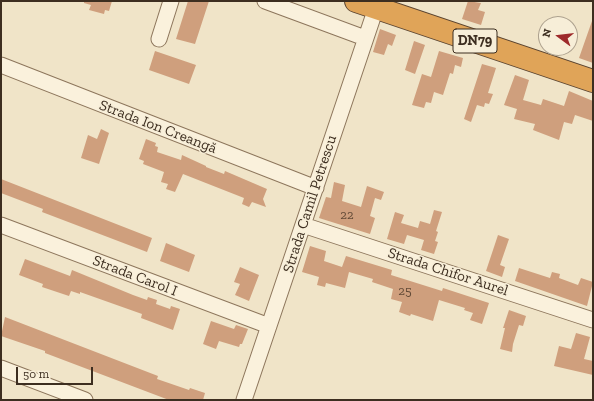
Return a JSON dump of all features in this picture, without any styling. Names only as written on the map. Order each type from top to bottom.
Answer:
[{"type":"highway","name":"DN79","points":[[366,4],[593,81]]},
{"type":"street","points":[[159,39],[172,1]]},
{"type":"street","points":[[265,1],[365,38]]},
{"type":"street","name":"Strada Camil Petrescu","points":[[244,400],[365,38],[366,4]]},
{"type":"street","name":"Strada Ion Creangă","points":[[1,65],[316,188]]},
{"type":"street","name":"Strada Carol I","points":[[1,225],[269,326]]},
{"type":"street","name":"Strada Chifor Aurel","points":[[303,225],[593,320]]},
{"type":"street","points":[[1,368],[85,400]]},
{"type":"building","points":[[84,1],[112,1],[109,11],[105,10],[104,14],[89,10],[91,5],[84,3]]},
{"type":"building","points":[[188,1],[209,1],[195,44],[176,39]]},
{"type":"building","points":[[468,1],[481,3],[478,10],[485,12],[481,25],[462,19]]},
{"type":"building","points":[[593,21],[593,63],[579,58]]},
{"type":"building","points":[[380,29],[396,35],[392,46],[388,44],[384,55],[373,52]]},
{"type":"building","points":[[414,41],[425,45],[415,74],[405,70]]},
{"type":"building","points":[[155,51],[196,65],[189,84],[149,70]]},
{"type":"building","points":[[439,51],[463,58],[461,67],[455,65],[453,74],[450,73],[443,95],[434,92],[431,103],[426,102],[424,108],[412,105],[422,74],[431,77]]},
{"type":"building","points":[[482,64],[496,68],[488,93],[493,94],[489,104],[485,103],[484,107],[477,105],[471,122],[464,119]]},
{"type":"building","points":[[515,75],[529,80],[523,100],[541,105],[543,99],[564,106],[569,91],[593,101],[593,121],[575,115],[572,124],[564,122],[559,140],[533,130],[535,124],[514,119],[517,109],[504,105]]},
{"type":"building","points":[[101,129],[109,133],[99,164],[81,158],[88,135],[97,139]]},
{"type":"building","points":[[146,139],[156,143],[155,146],[158,147],[157,152],[181,160],[182,155],[206,167],[224,174],[225,171],[267,189],[263,199],[266,207],[252,202],[249,207],[242,204],[244,198],[183,174],[175,192],[166,189],[168,184],[161,182],[164,172],[143,164],[144,161],[139,159]]},
{"type":"building","points":[[1,179],[152,238],[147,252],[42,212],[43,209],[1,193]]},
{"type":"building","points":[[334,182],[345,185],[342,201],[361,207],[367,186],[384,192],[381,200],[375,198],[370,216],[375,218],[370,234],[319,218],[326,197],[331,198]]},
{"type":"building","points":[[434,210],[442,212],[436,231],[438,232],[435,241],[438,242],[434,254],[421,250],[424,240],[407,235],[404,244],[387,239],[395,212],[404,215],[401,223],[418,228],[420,221],[430,224]]},
{"type":"building","points":[[498,235],[509,239],[500,265],[505,267],[502,277],[486,271]]},
{"type":"building","points":[[166,243],[195,255],[189,272],[160,261]]},
{"type":"building","points":[[310,246],[326,251],[324,261],[342,267],[346,256],[392,270],[391,275],[442,291],[443,288],[489,303],[482,324],[470,320],[473,313],[464,310],[465,308],[439,300],[433,321],[399,312],[402,302],[391,299],[393,289],[372,282],[373,279],[349,272],[345,288],[326,283],[325,287],[317,285],[319,277],[302,272]]},
{"type":"building","points":[[25,259],[70,276],[72,270],[147,300],[148,297],[157,300],[156,304],[170,309],[171,306],[180,309],[173,330],[141,318],[142,314],[80,292],[80,294],[71,291],[69,296],[42,287],[43,284],[19,275]]},
{"type":"building","points":[[240,267],[259,275],[249,301],[235,295],[240,284],[234,282]]},
{"type":"building","points":[[519,268],[550,278],[552,272],[560,274],[559,278],[578,285],[581,278],[593,282],[587,306],[515,281]]},
{"type":"building","points":[[509,310],[526,316],[523,326],[519,325],[512,352],[500,349],[505,328],[503,328]]},
{"type":"building","points":[[5,317],[158,376],[157,379],[189,390],[190,388],[205,393],[203,400],[169,400],[45,353],[45,351],[1,336]]},
{"type":"building","points":[[211,321],[234,329],[236,325],[248,329],[242,344],[240,344],[239,347],[219,341],[216,349],[203,344]]},
{"type":"building","points":[[576,333],[590,337],[584,359],[593,361],[593,375],[554,366],[559,346],[571,349]]}]
